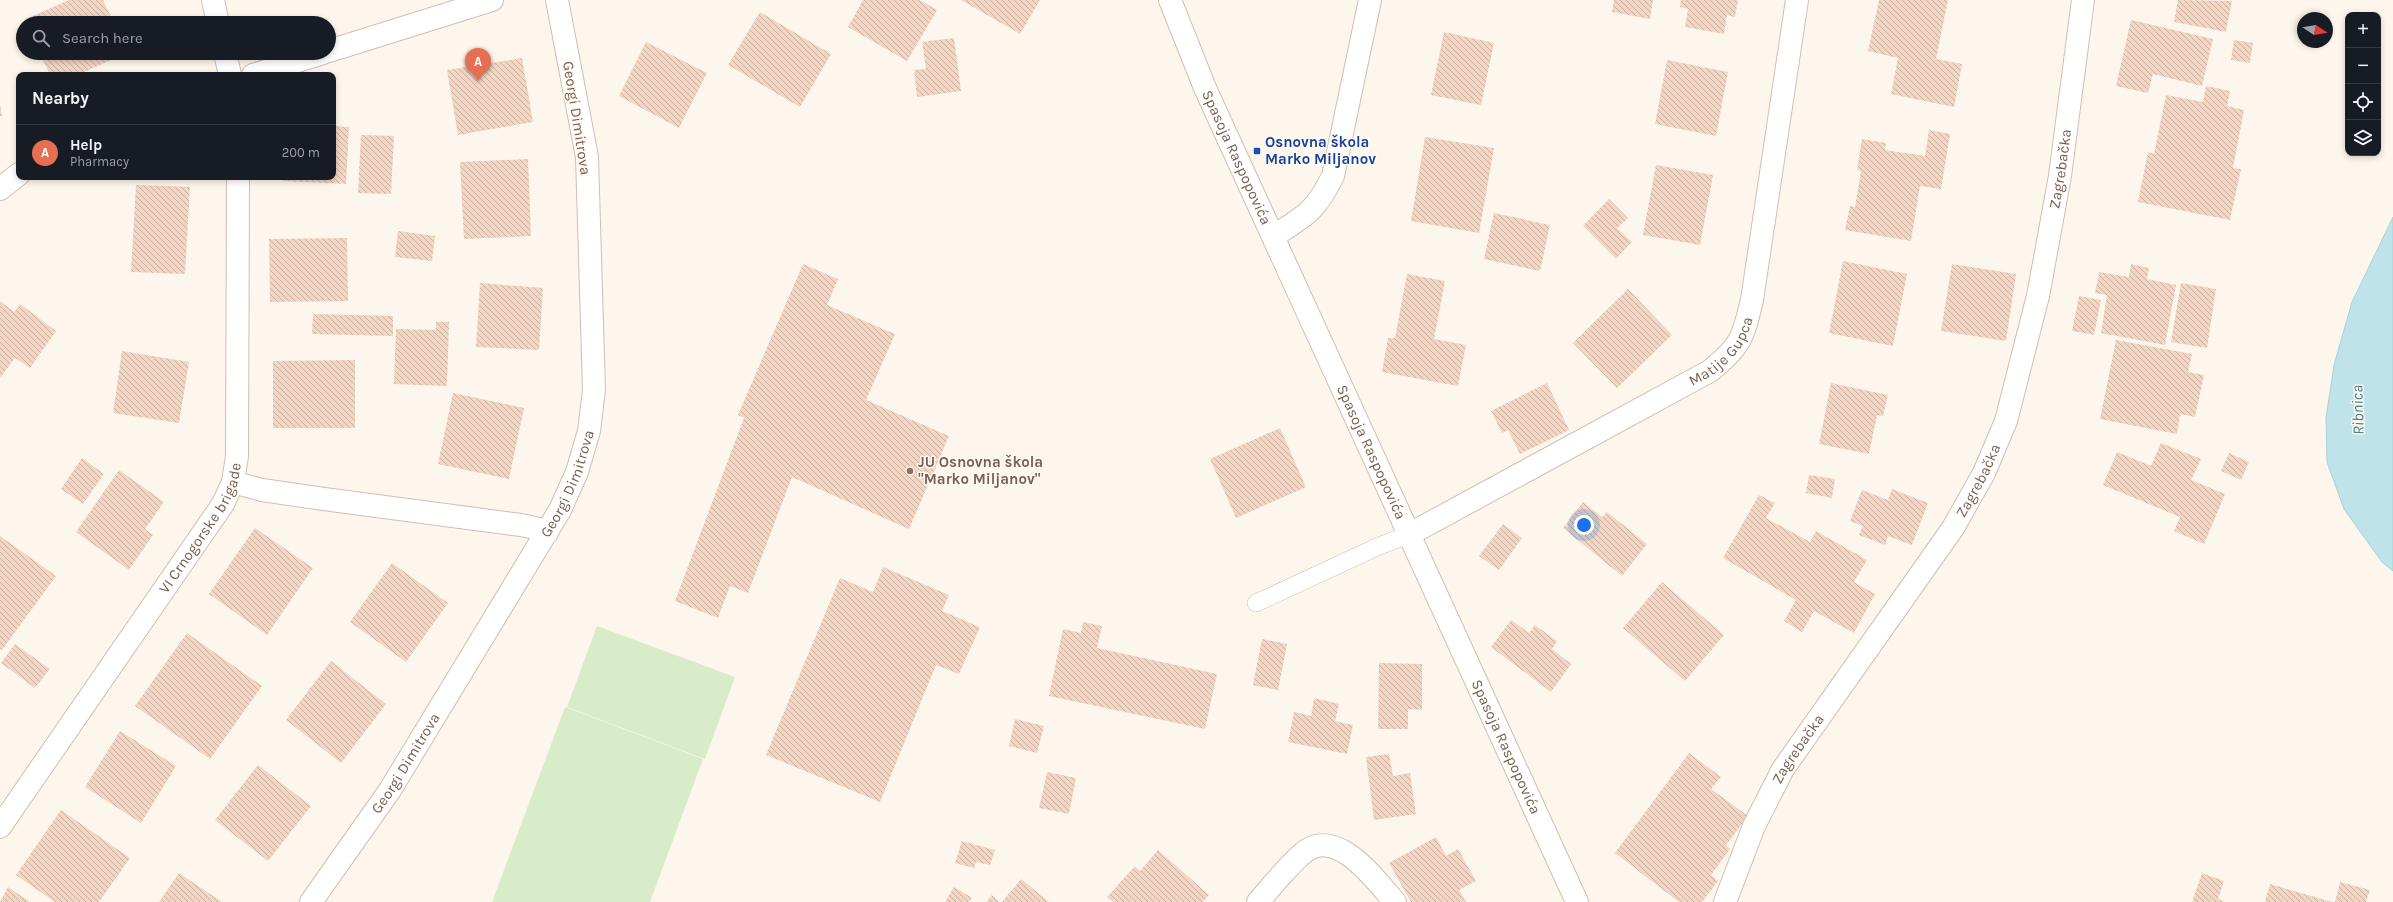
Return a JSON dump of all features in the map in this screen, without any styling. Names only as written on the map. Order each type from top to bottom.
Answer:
[{"type":"street","points":[[213,0],[216,16]]},
{"type":"street","points":[[336,49],[492,0]]},
{"type":"street","name":"Georgi Dimitrova","points":[[311,902],[390,790],[547,533],[560,510],[577,472],[589,431],[594,390],[587,157],[557,0]]},
{"type":"street","name":"Spasoja Raspopovića","points":[[1170,0],[1205,88],[1274,236],[1408,535],[1577,902]]},
{"type":"street","points":[[1274,236],[1310,212],[1318,203],[1333,176],[1370,0]]},
{"type":"street","name":"Matije Gupca","points":[[1408,535],[1710,371],[1731,354],[1744,333],[1752,300],[1797,0]]},
{"type":"street","name":"Zagrebačka","points":[[1725,902],[1754,826],[1783,769],[1953,528],[1984,473],[2006,421],[2038,296],[2060,176],[2083,0]]},
{"type":"street","points":[[227,60],[229,72]]},
{"type":"street","points":[[263,72],[301,60]]},
{"type":"street","points":[[0,189],[16,176]]},
{"type":"street","name":"VI Crnogorske brigade","points":[[0,827],[223,504],[233,482],[237,456],[238,180]]},
{"type":"street","points":[[233,482],[262,490],[521,525],[547,533]]},
{"type":"street","points":[[1258,902],[1302,853],[1314,848],[1332,846],[1346,852],[1395,902]]},
{"type":"lane","points":[[1256,603],[1379,546],[1408,535]]},
{"type":"green space","points":[[597,626],[735,677],[705,759],[567,707]]},
{"type":"green space","points":[[565,707],[703,759],[650,902],[492,902]]},
{"type":"water","name":"Ribnica","points":[[2393,217],[2393,571],[2382,562],[2344,509],[2327,462],[2326,418],[2334,365],[2352,302]]},
{"type":"building","points":[[69,0],[103,0],[111,16],[33,16]]},
{"type":"building","points":[[863,0],[920,0],[937,10],[907,61],[848,27]]},
{"type":"building","points":[[961,0],[1040,0],[1020,34]]},
{"type":"building","points":[[1614,0],[1653,0],[1650,19],[1612,12]]},
{"type":"building","points":[[1681,0],[1738,0],[1735,17],[1727,15],[1724,34],[1685,27],[1688,9],[1680,7]]},
{"type":"building","points":[[1879,0],[1948,0],[1936,59],[1962,64],[1954,107],[1891,94],[1898,58],[1868,51]]},
{"type":"building","points":[[2178,0],[2232,1],[2226,32],[2174,22]]},
{"type":"building","points":[[760,12],[831,54],[800,107],[728,65]]},
{"type":"building","points":[[2131,20],[2213,39],[2202,86],[2153,74],[2148,93],[2116,86]]},
{"type":"building","points":[[1444,32],[1494,43],[1481,105],[1431,95]]},
{"type":"building","points":[[954,38],[961,91],[917,97],[914,70],[926,69],[922,42]]},
{"type":"building","points":[[2234,40],[2253,43],[2250,63],[2231,60]]},
{"type":"building","points":[[646,42],[707,73],[679,128],[619,96]]},
{"type":"building","points":[[522,58],[533,122],[458,135],[447,70]]},
{"type":"building","points":[[43,60],[111,60],[84,72],[49,72]]},
{"type":"building","points":[[1667,60],[1728,72],[1716,136],[1655,124]]},
{"type":"building","points":[[2206,86],[2230,91],[2227,106],[2244,110],[2233,168],[2241,169],[2230,220],[2138,202],[2148,152],[2154,154],[2166,95],[2203,102]]},
{"type":"building","points":[[0,105],[2,116],[0,116]]},
{"type":"building","points":[[336,126],[349,127],[346,184],[283,181],[336,180]]},
{"type":"building","points":[[1929,130],[1950,134],[1941,189],[1920,186],[1911,241],[1845,230],[1850,206],[1855,207],[1861,171],[1857,170],[1862,139],[1886,143],[1885,150],[1925,156]]},
{"type":"building","points":[[361,135],[394,136],[391,194],[358,193]]},
{"type":"building","points":[[1425,137],[1494,148],[1479,233],[1411,221]]},
{"type":"building","points":[[528,159],[531,236],[464,239],[460,162]]},
{"type":"building","points":[[1656,165],[1713,175],[1700,245],[1643,235]]},
{"type":"building","points":[[136,185],[190,187],[185,274],[131,272]]},
{"type":"building","points":[[1609,199],[1628,218],[1617,228],[1632,242],[1616,259],[1583,226]]},
{"type":"building","points":[[1494,213],[1550,225],[1540,271],[1484,259]]},
{"type":"building","points":[[398,231],[435,236],[432,261],[395,257]]},
{"type":"building","points":[[347,238],[348,301],[270,302],[269,239]]},
{"type":"building","points":[[1843,261],[1907,274],[1893,346],[1829,333]]},
{"type":"building","points":[[803,264],[838,279],[827,305],[895,334],[866,400],[949,436],[909,529],[792,477],[748,593],[730,586],[718,618],[675,601],[744,418],[738,415]]},
{"type":"building","points":[[1952,264],[2016,274],[2006,341],[1941,331]]},
{"type":"building","points":[[2131,264],[2149,268],[2147,279],[2176,285],[2165,345],[2101,333],[2107,295],[2095,293],[2099,272],[2129,277]]},
{"type":"building","points":[[1407,274],[1445,281],[1434,339],[1466,345],[1458,386],[1382,372],[1388,338],[1395,338]]},
{"type":"building","points":[[480,283],[543,288],[539,350],[476,347]]},
{"type":"building","points":[[2181,283],[2216,289],[2207,348],[2171,342]]},
{"type":"building","points":[[1628,289],[1672,335],[1617,388],[1573,343]]},
{"type":"building","points":[[2079,296],[2101,300],[2094,335],[2072,331]]},
{"type":"building","points":[[0,301],[14,312],[20,304],[56,331],[30,368],[15,358],[0,378]]},
{"type":"building","points":[[313,314],[393,316],[393,336],[312,334]]},
{"type":"building","points":[[436,322],[449,322],[447,386],[394,384],[396,329],[436,330]]},
{"type":"building","points":[[2116,340],[2192,354],[2188,372],[2204,375],[2195,417],[2180,414],[2177,434],[2100,419]]},
{"type":"building","points":[[122,351],[189,362],[179,423],[113,413]]},
{"type":"building","points":[[355,360],[355,428],[273,428],[273,361]]},
{"type":"building","points":[[1547,383],[1569,430],[1520,454],[1508,430],[1502,433],[1491,411]]},
{"type":"building","points":[[1831,383],[1888,395],[1883,416],[1877,415],[1869,454],[1819,444]]},
{"type":"building","points":[[453,393],[524,408],[509,479],[438,464]]},
{"type":"building","points":[[1280,428],[1306,487],[1236,518],[1210,459]]},
{"type":"building","points":[[2161,443],[2201,459],[2191,480],[2225,494],[2204,544],[2174,531],[2180,517],[2103,485],[2117,452],[2151,466]]},
{"type":"building","points":[[2229,453],[2249,462],[2241,480],[2221,471]]},
{"type":"building","points":[[82,458],[104,474],[83,504],[61,489]]},
{"type":"building","points":[[119,470],[164,502],[145,529],[153,535],[129,570],[76,532]]},
{"type":"building","points":[[1809,475],[1835,479],[1832,498],[1806,493]]},
{"type":"building","points":[[1892,489],[1928,503],[1912,545],[1888,536],[1885,545],[1859,535],[1863,526],[1850,521],[1862,490],[1888,500]]},
{"type":"building","points":[[1759,495],[1775,503],[1766,518],[1810,542],[1816,531],[1867,560],[1854,582],[1875,594],[1854,633],[1814,611],[1802,632],[1784,621],[1796,600],[1723,558]]},
{"type":"building","points":[[1583,502],[1602,517],[1607,512],[1647,544],[1622,576],[1563,528]]},
{"type":"building","points":[[1503,524],[1522,538],[1499,570],[1479,556]]},
{"type":"building","points":[[255,528],[313,568],[267,635],[209,594]]},
{"type":"building","points":[[0,536],[56,576],[2,650],[0,649]]},
{"type":"building","points":[[392,563],[448,603],[406,662],[350,622]]},
{"type":"building","points":[[883,567],[949,595],[942,611],[980,627],[959,674],[936,665],[880,802],[766,755],[840,578],[873,592]]},
{"type":"building","points":[[1662,582],[1724,635],[1685,681],[1623,628]]},
{"type":"building","points":[[1511,620],[1529,633],[1535,625],[1557,641],[1552,649],[1571,664],[1551,692],[1491,647]]},
{"type":"building","points":[[1083,622],[1102,626],[1097,648],[1217,674],[1205,729],[1049,696],[1063,629],[1081,633]]},
{"type":"building","points":[[187,633],[262,686],[210,759],[135,706]]},
{"type":"building","points":[[1262,639],[1287,644],[1278,690],[1253,685]]},
{"type":"building","points":[[15,644],[50,669],[35,688],[1,663]]},
{"type":"building","points":[[331,661],[386,704],[341,763],[286,720]]},
{"type":"building","points":[[1379,663],[1422,664],[1422,710],[1408,709],[1408,729],[1378,729]]},
{"type":"building","points":[[1314,698],[1339,704],[1335,721],[1353,725],[1347,754],[1288,742],[1294,712],[1311,716]]},
{"type":"building","points":[[1015,719],[1044,726],[1037,753],[1009,746]]},
{"type":"building","points":[[120,731],[176,766],[141,823],[85,787]]},
{"type":"building","points":[[1689,753],[1721,777],[1711,789],[1748,816],[1726,845],[1730,849],[1711,875],[1718,881],[1702,902],[1679,902],[1615,853]]},
{"type":"building","points":[[1389,754],[1393,776],[1410,773],[1416,814],[1374,820],[1366,757]]},
{"type":"building","points":[[258,765],[311,806],[268,861],[215,820]]},
{"type":"building","points":[[1047,772],[1076,778],[1069,814],[1039,808]]},
{"type":"building","points":[[61,810],[130,858],[99,902],[55,902],[16,875]]},
{"type":"building","points":[[1436,837],[1446,856],[1458,849],[1476,881],[1459,890],[1466,902],[1411,902],[1389,863]]},
{"type":"building","points":[[962,841],[995,850],[990,865],[976,862],[974,868],[955,863]]},
{"type":"building","points":[[1158,850],[1209,895],[1203,902],[1113,902],[1107,897],[1135,866],[1140,871]]},
{"type":"building","points":[[179,873],[222,902],[159,902]]},
{"type":"building","points":[[2202,873],[2224,881],[2218,899],[2225,902],[2192,902]]},
{"type":"building","points":[[1021,879],[1049,902],[1002,902]]},
{"type":"building","points":[[2340,882],[2370,890],[2366,902],[2335,902]]},
{"type":"building","points":[[2270,884],[2332,902],[2265,902]]},
{"type":"building","points":[[8,887],[30,902],[0,902]]},
{"type":"building","points":[[954,887],[972,898],[969,902],[945,902]]},
{"type":"building","points":[[992,895],[999,902],[986,902]]},
{"type":"place","name":"Help","points":[[478,81]]},
{"type":"place","name":"Osnovna škola Marko Miljanov","points":[[1257,151]]},
{"type":"place","name":"JU Osnovna škola \"Marko Miljanov\"","points":[[910,471]]}]
